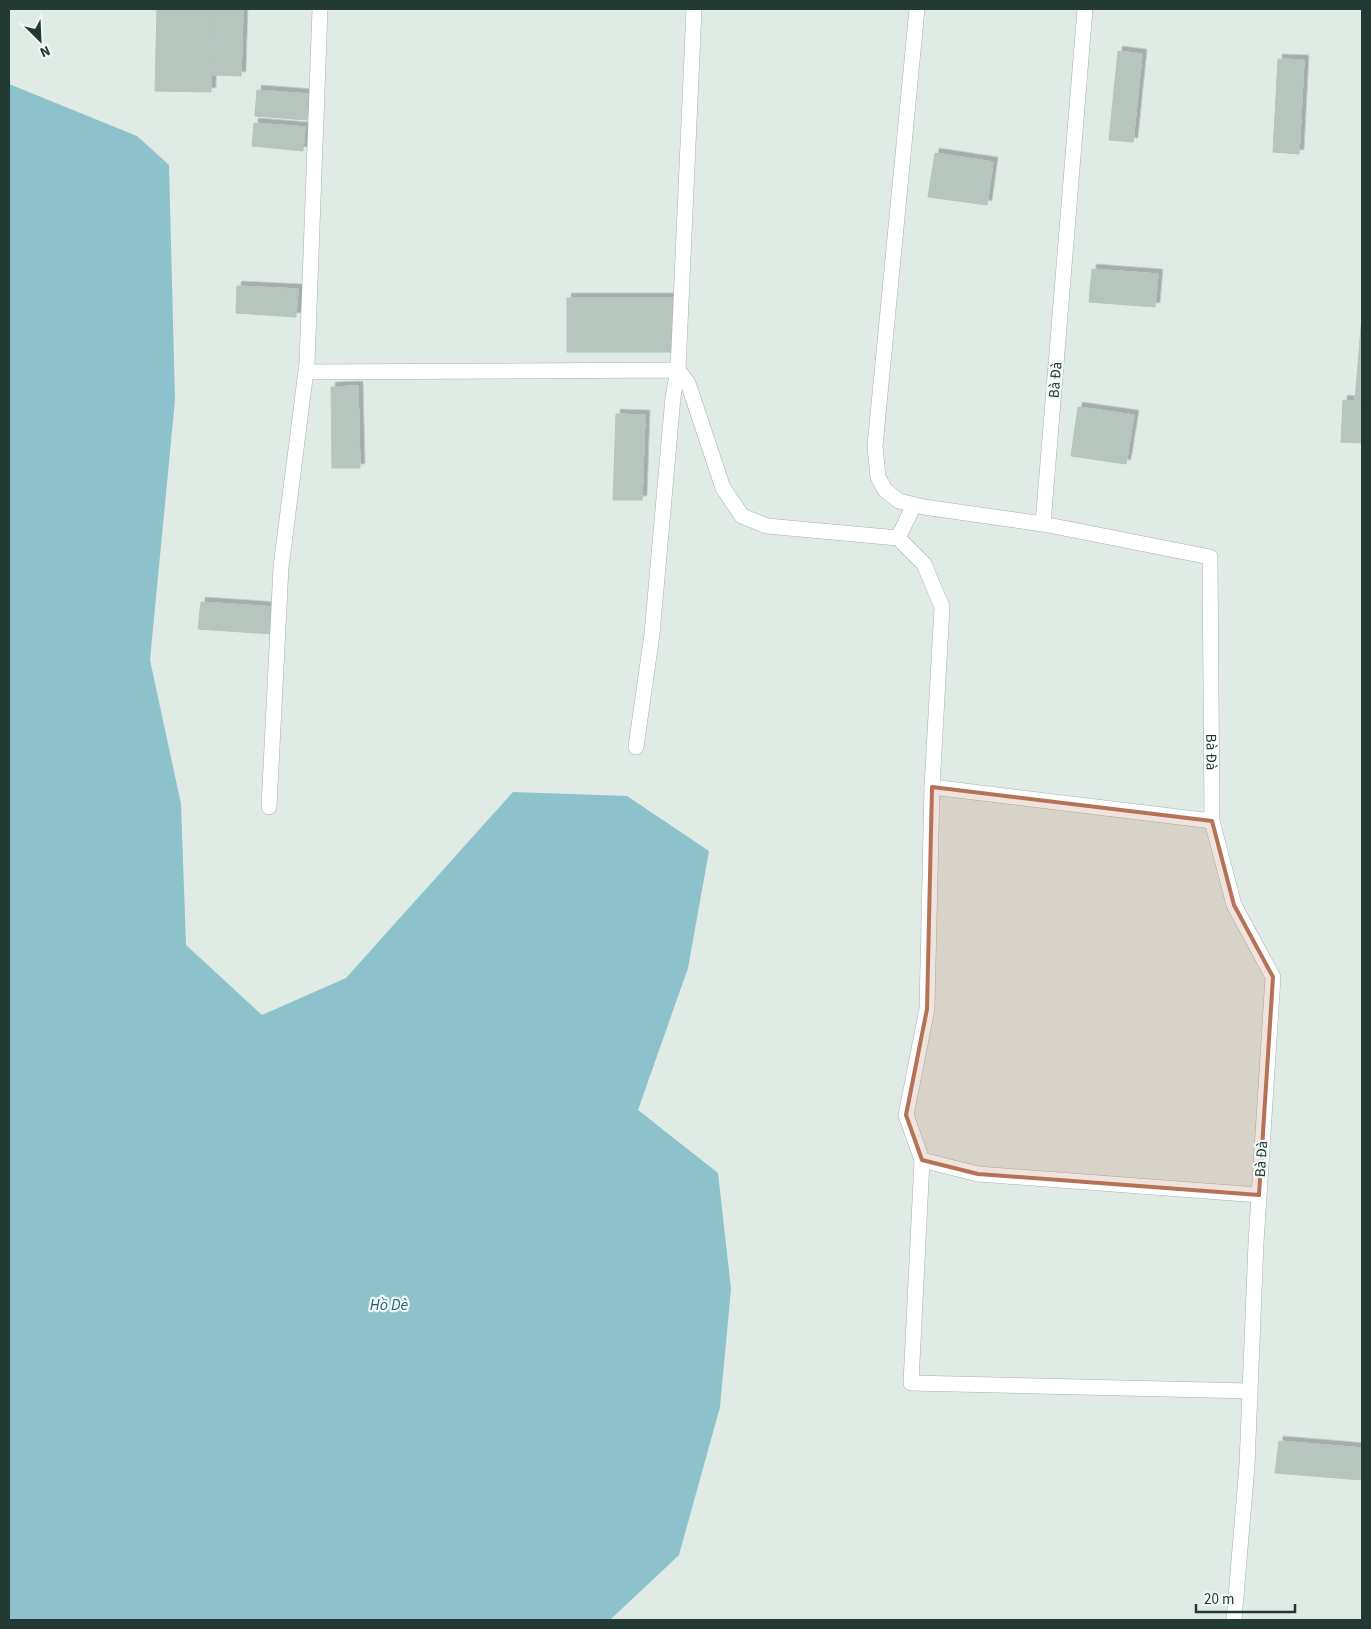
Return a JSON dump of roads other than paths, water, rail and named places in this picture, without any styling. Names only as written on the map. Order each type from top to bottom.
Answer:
[{"type":"street","points":[[269,807],[281,568],[306,372],[320,9]]},
{"type":"street","points":[[636,747],[652,634],[673,397],[678,370],[694,9]]},
{"type":"street","points":[[917,9],[875,446],[878,477],[885,490],[900,501],[914,505],[1043,524]]},
{"type":"street","name":"Bà Đà","points":[[1085,9],[1043,524],[1210,557],[1212,821],[1234,905],[1273,976],[1259,1195],[1247,1465],[1234,1620]]},
{"type":"street","points":[[306,372],[678,370]]},
{"type":"street","points":[[678,370],[688,383],[723,488],[742,516],[767,526],[898,538],[924,564],[942,607],[932,787],[927,1010],[906,1115],[922,1160],[911,1383],[1250,1391]]},
{"type":"street","points":[[898,538],[914,505]]},
{"type":"street","points":[[932,787],[1212,821]]},
{"type":"street","points":[[922,1160],[978,1174],[1259,1195]]},
{"type":"water","name":"Hồ Dè","points":[[9,84],[137,136],[169,165],[175,400],[150,660],[181,804],[186,945],[262,1015],[346,978],[513,792],[627,796],[709,851],[688,968],[638,1110],[718,1173],[731,1289],[720,1407],[679,1555],[610,1620],[9,1620]]}]
